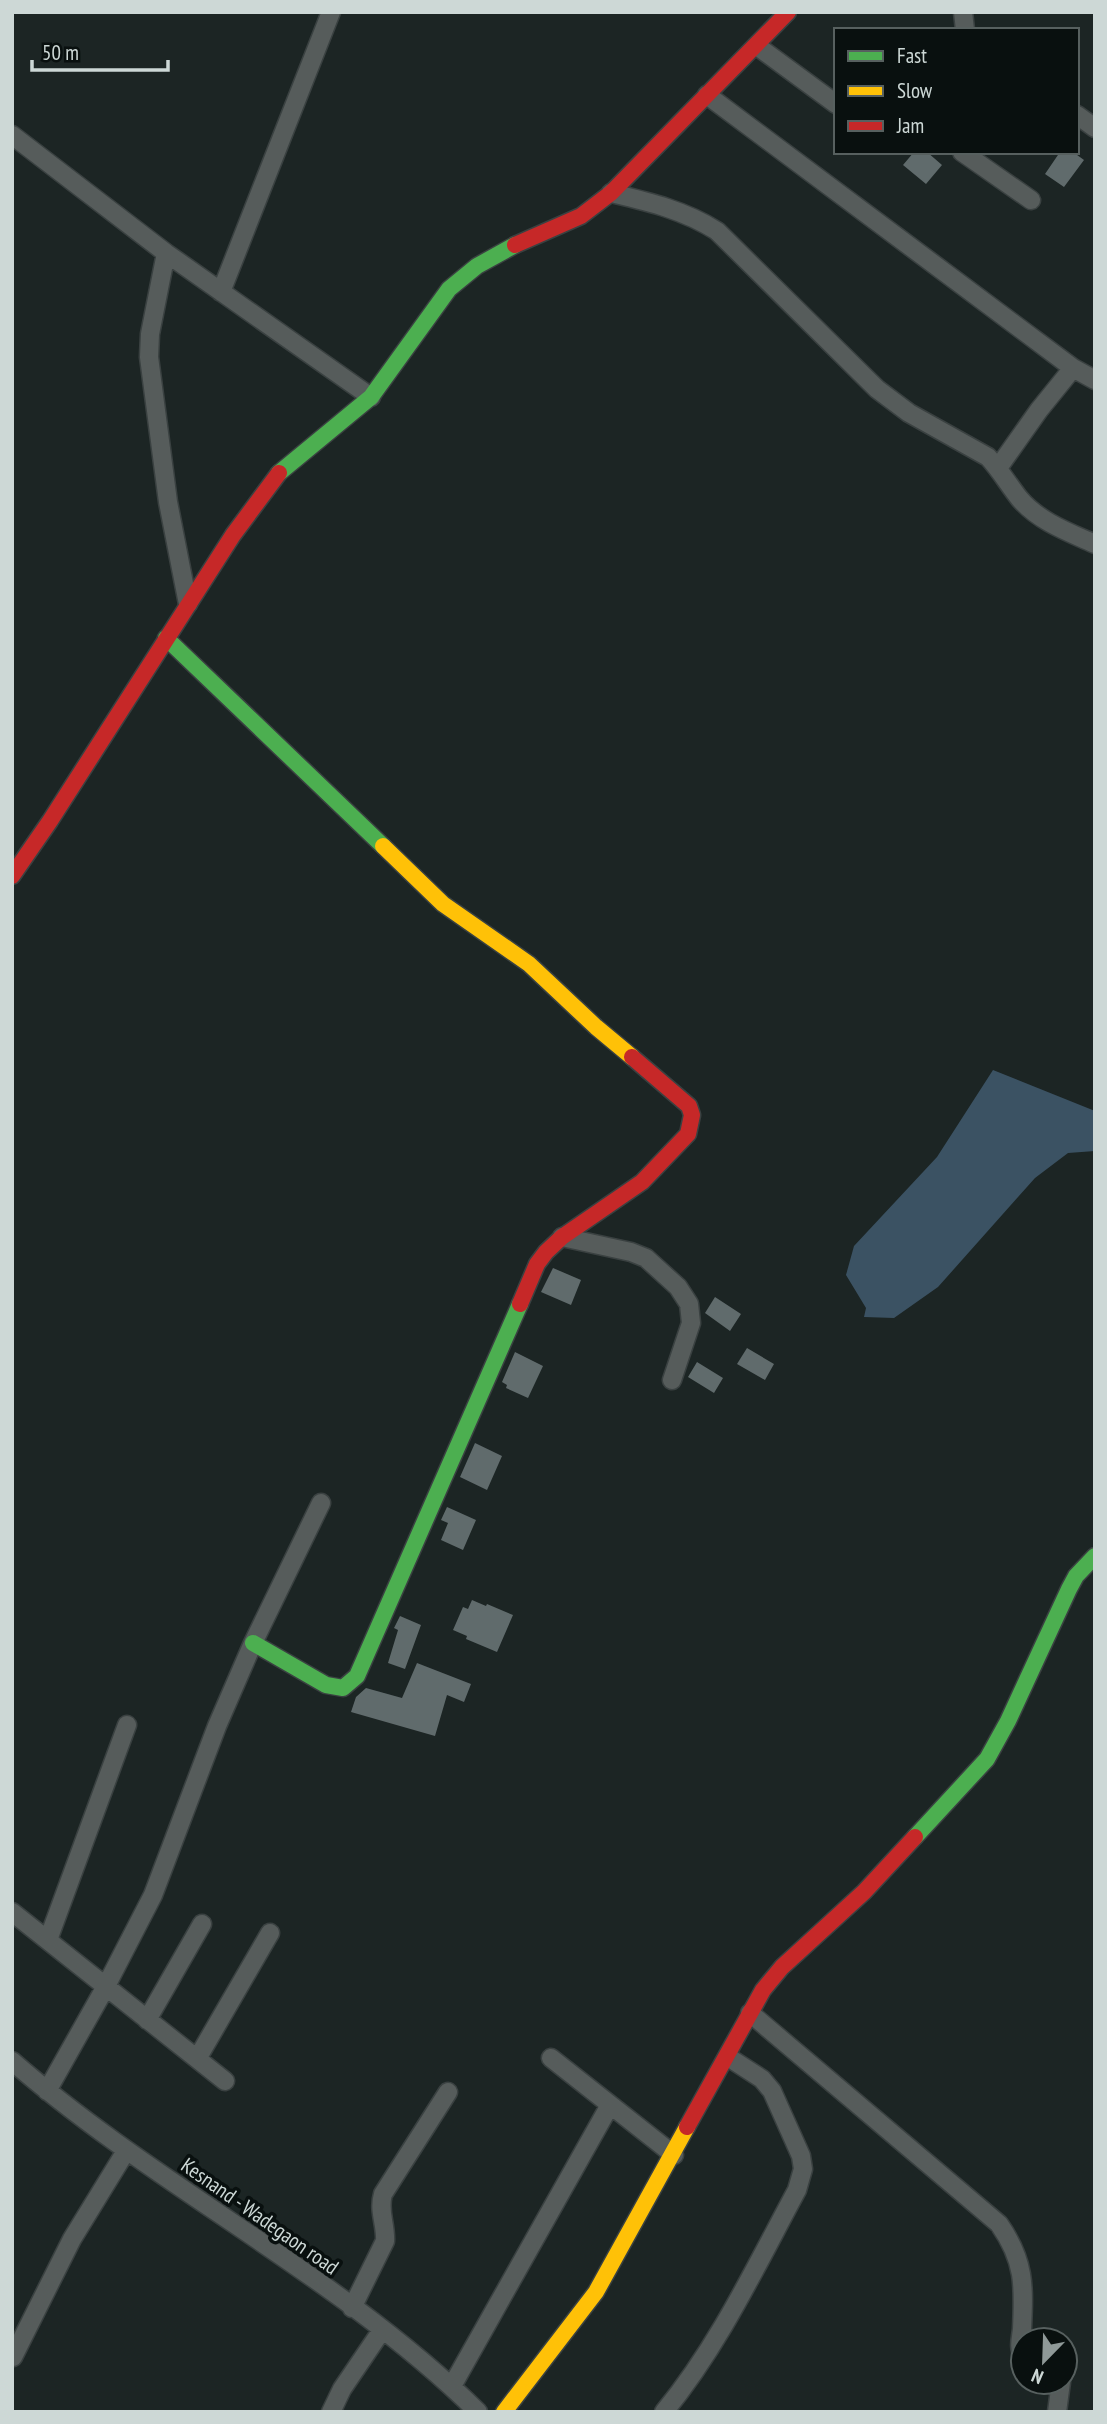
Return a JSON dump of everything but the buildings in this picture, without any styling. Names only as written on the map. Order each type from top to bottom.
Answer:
[{"type":"street","points":[[221,292],[331,12]]},
{"type":"street","points":[[12,876],[252,507],[283,468],[371,397],[460,276],[479,263],[576,218],[611,193],[788,12]]},
{"type":"street","points":[[757,46],[834,103]]},
{"type":"street","points":[[707,95],[1073,368],[1095,380]]},
{"type":"street","points":[[1079,116],[1095,128]]},
{"type":"street","points":[[12,135],[166,253],[371,397]]},
{"type":"street","points":[[965,154],[1031,200]]},
{"type":"street","points":[[611,193],[667,206],[717,231],[877,390],[909,413],[988,457],[1020,499],[1040,517],[1095,544]]},
{"type":"street","points":[[166,253],[150,334],[149,357],[168,502],[188,604]]},
{"type":"street","points":[[998,468],[1073,368]]},
{"type":"street","points":[[166,638],[443,904],[529,964],[596,1027],[689,1107],[692,1115],[688,1134],[664,1160],[642,1182],[562,1237],[546,1252],[528,1282],[357,1676],[343,1688],[326,1685],[253,1643]]},
{"type":"street","points":[[562,1237],[631,1252],[646,1258],[678,1287],[689,1304],[691,1322],[672,1380]]},
{"type":"street","points":[[47,2091],[153,1895],[217,1726],[253,1643],[321,1503]]},
{"type":"street","points":[[504,2412],[596,2292],[771,1978],[864,1892],[986,1759],[1008,1721],[1069,1588],[1076,1576],[1095,1556]]},
{"type":"street","points":[[48,1940],[127,1726]]},
{"type":"street","points":[[12,1912],[225,2081]]},
{"type":"street","points":[[147,2020],[202,1924]]},
{"type":"street","points":[[197,2059],[270,1933]]},
{"type":"street","points":[[750,2013],[999,2224],[1013,2243],[1021,2271],[1022,2326]]},
{"type":"street","points":[[664,2412],[690,2381],[714,2344],[797,2190],[803,2169],[801,2156],[772,2091],[762,2079],[728,2057]]},
{"type":"street","points":[[551,2058],[674,2155]]},
{"type":"street","name":"Kesnand - Wadegaon road","points":[[12,2062],[126,2151],[303,2271],[382,2330],[452,2386],[478,2412]]},
{"type":"street","points":[[352,2308],[385,2241],[386,2231],[380,2208],[383,2194],[448,2092]]},
{"type":"street","points":[[452,2386],[610,2105]]},
{"type":"street","points":[[13,2357],[72,2239],[126,2151]]},
{"type":"street","points":[[331,2412],[342,2389],[382,2330]]},
{"type":"water","points":[[993,1070],[1095,1111],[1095,1151],[1068,1153],[1035,1178],[938,1287],[894,1318],[864,1317],[866,1308],[846,1275],[854,1246],[937,1157]]},
{"type":"traffic: fast","points":[[279,473],[371,397],[449,289],[477,266],[515,245]]},
{"type":"traffic: fast","points":[[166,638],[383,846]]},
{"type":"traffic: fast","points":[[253,1643],[326,1685],[343,1688],[357,1676],[520,1304]]},
{"type":"traffic: fast","points":[[915,1837],[987,1759],[1008,1721],[1069,1589],[1076,1576],[1095,1556]]},
{"type":"traffic: slow","points":[[383,846],[443,904],[529,964],[632,1057]]},
{"type":"traffic: slow","points":[[504,2412],[596,2292],[687,2127]]},
{"type":"traffic: jam","points":[[515,245],[581,216],[611,193],[788,12]]},
{"type":"traffic: jam","points":[[12,876],[233,535],[279,473]]},
{"type":"traffic: jam","points":[[520,1304],[537,1264],[546,1252],[562,1237],[642,1182],[688,1134],[692,1115],[689,1106],[632,1057]]},
{"type":"traffic: jam","points":[[687,2127],[763,1990],[782,1967],[864,1892],[915,1837]]}]
